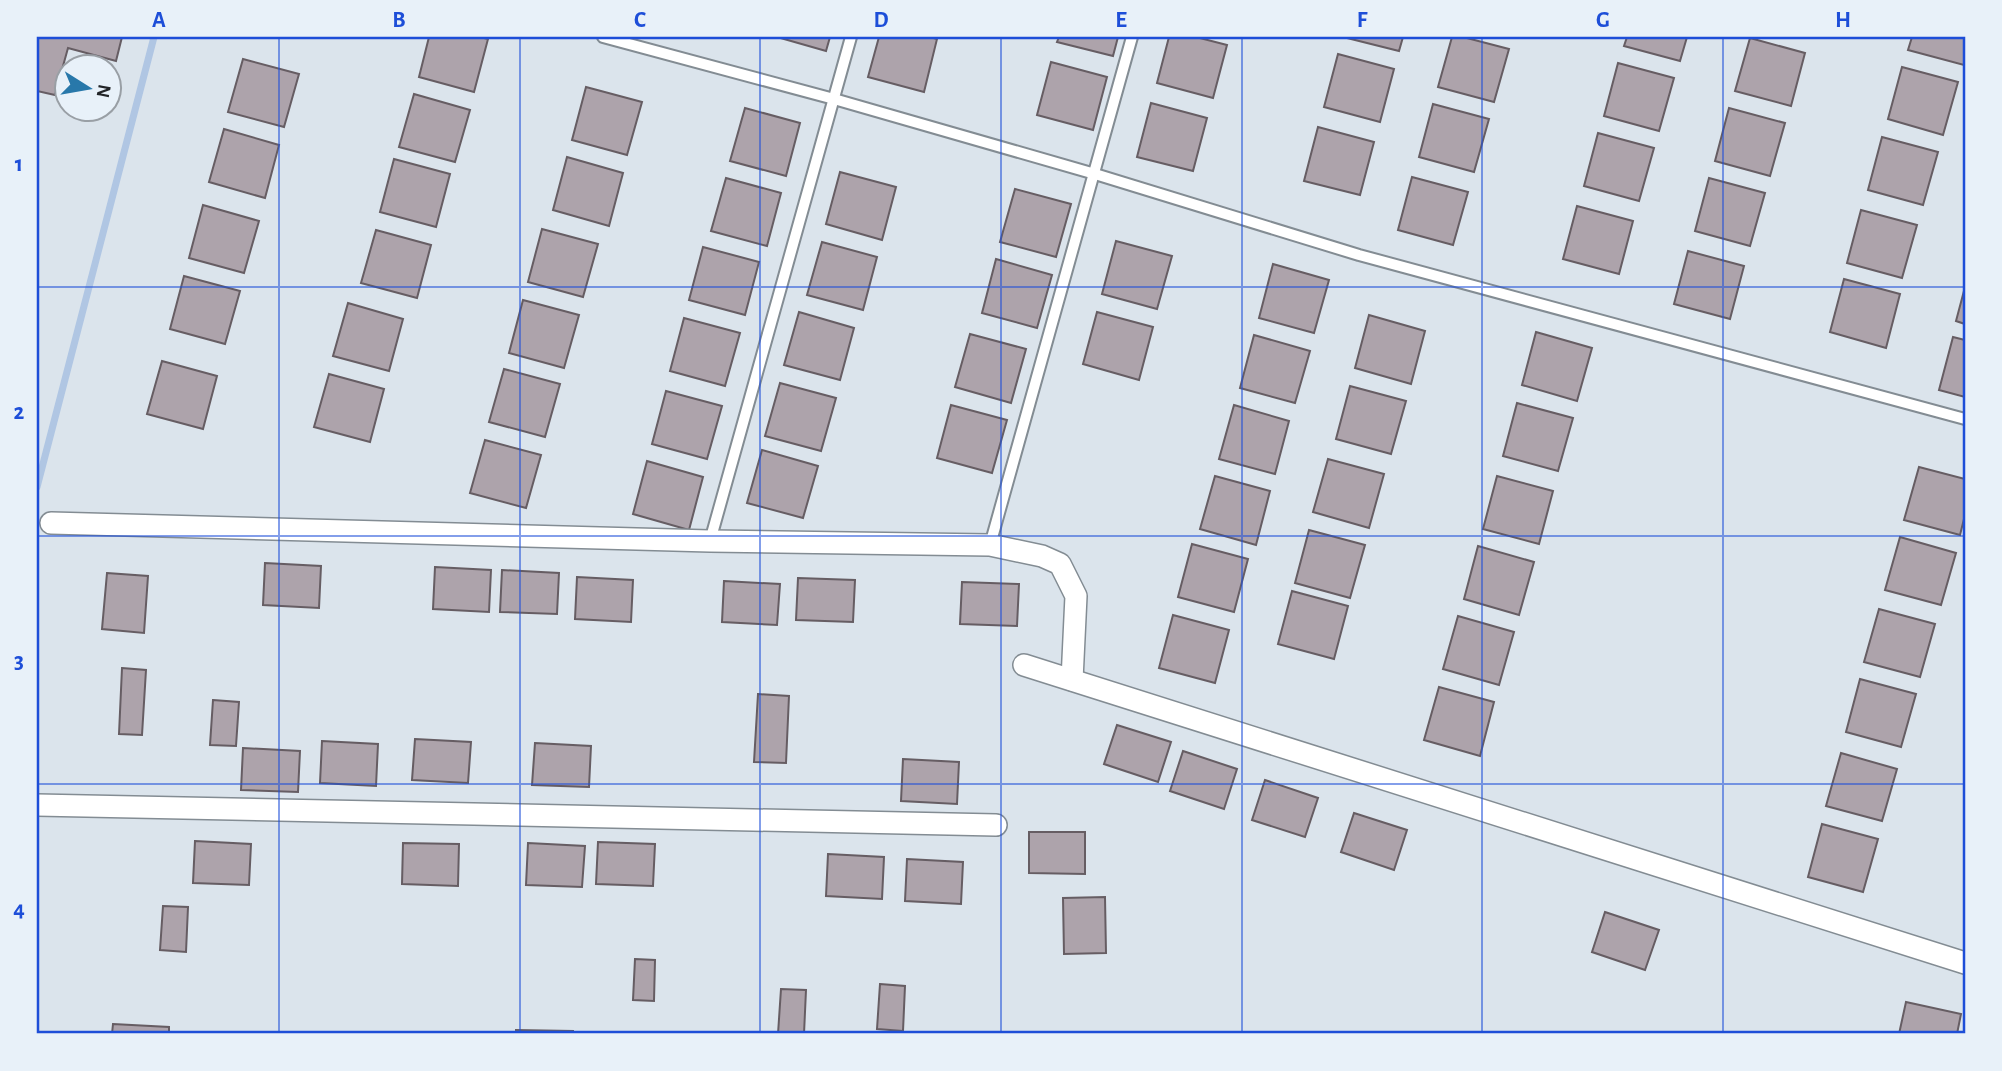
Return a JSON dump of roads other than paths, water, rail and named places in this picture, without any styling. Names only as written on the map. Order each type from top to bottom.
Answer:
[{"type":"street","points":[[51,523],[710,541],[990,545],[1042,556],[1060,564],[1076,596],[1072,680]]},
{"type":"street","points":[[1024,665],[1965,963]]},
{"type":"street","points":[[37,805],[996,825]]},
{"type":"lane","points":[[603,37],[834,99],[1095,174],[1359,255],[1965,419]]},
{"type":"lane","points":[[710,541],[851,37]]},
{"type":"lane","points":[[990,545],[1132,37]]},
{"type":"waterway","points":[[37,487],[154,37]]}]
